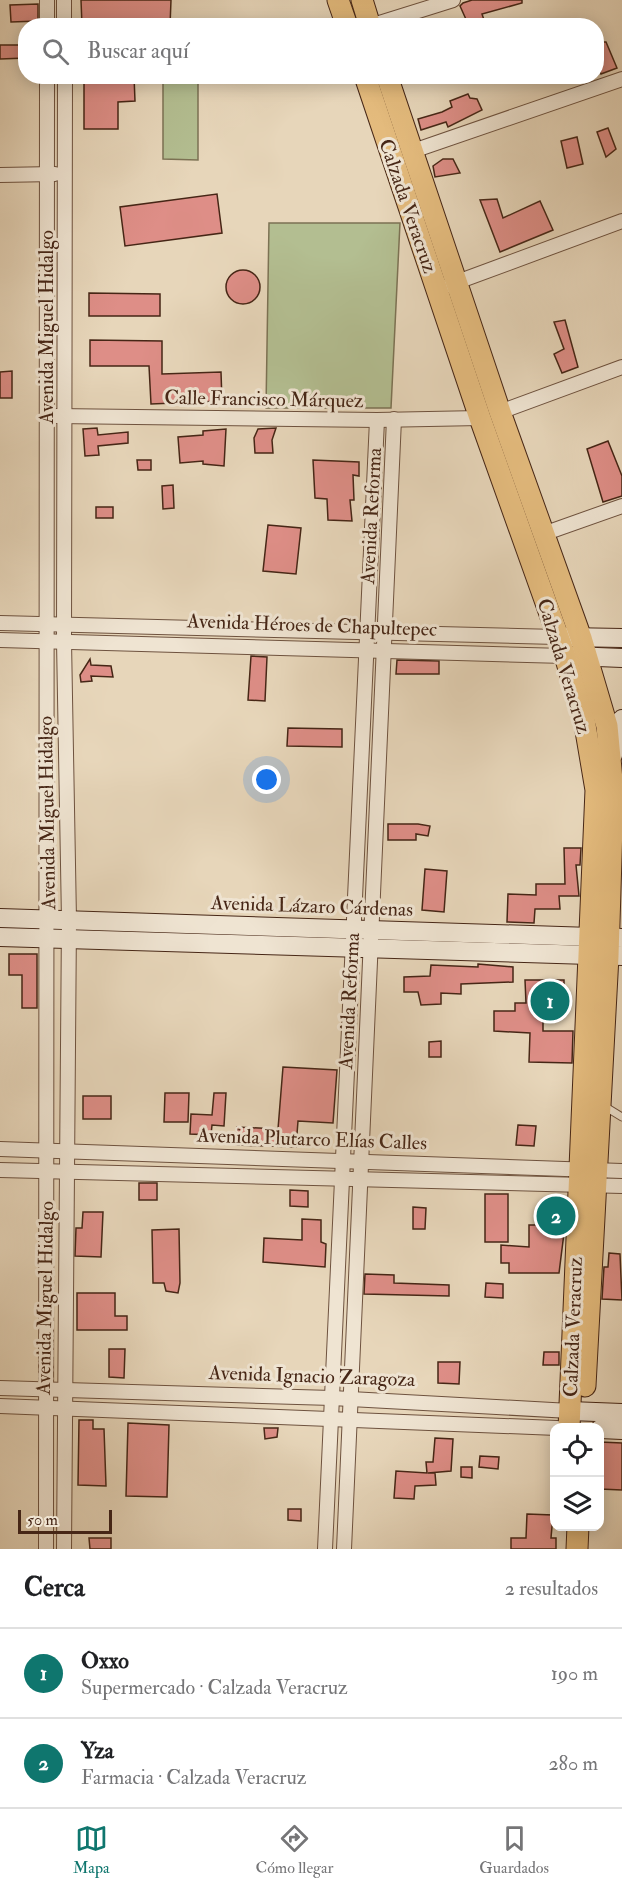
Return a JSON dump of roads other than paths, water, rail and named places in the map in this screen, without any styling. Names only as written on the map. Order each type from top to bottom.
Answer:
[{"type":"main road","points":[[339,0],[345,18]]},
{"type":"main road","points":[[362,0],[368,18]]},
{"type":"main road","name":"Calzada Veracruz","points":[[368,84],[480,418],[561,646],[584,719],[596,790],[606,947],[587,1177],[576,1419]]},
{"type":"main road","name":"Calzada Veracruz","points":[[390,84],[500,411],[584,647],[607,726],[613,790],[600,1104],[587,1177]]},
{"type":"main road","name":"Avenida Héroes de Chapultepec","points":[[584,647],[622,638]]},
{"type":"main road","name":"Avenida Héroes de Chapultepec","points":[[561,646],[584,647],[622,658]]},
{"type":"main road","points":[[612,772],[615,741],[622,719]]},
{"type":"main road","name":"Avenida Lázaro Cárdenas","points":[[0,918],[363,930],[606,947]]},
{"type":"main road","points":[[0,937],[362,950],[606,947]]},
{"type":"main road","name":"Avenida Ignacio Zaragoza","points":[[576,1419],[622,1413]]},
{"type":"main road","points":[[604,1429],[622,1430]]},
{"type":"main road","points":[[563,1549],[564,1531]]},
{"type":"main road","points":[[577,1549],[578,1531]]},
{"type":"street","points":[[47,0],[47,18]]},
{"type":"street","points":[[64,0],[64,18]]},
{"type":"street","points":[[393,18],[453,0]]},
{"type":"street","points":[[413,151],[622,79]]},
{"type":"street","name":"Avenida Miguel Hidalgo","points":[[46,1549],[47,84]]},
{"type":"street","name":"Avenida Miguel Hidalgo","points":[[64,1549],[67,940],[69,920],[64,640],[65,84]]},
{"type":"street","points":[[0,175],[66,174]]},
{"type":"street","points":[[436,289],[622,221]]},
{"type":"street","points":[[500,411],[622,367]]},
{"type":"street","name":"Calle Francisco Márquez","points":[[47,416],[377,420],[480,418]]},
{"type":"street","name":"Avenida Reforma","points":[[325,1549],[343,1159],[362,950],[384,650],[394,419]]},
{"type":"street","name":"Avenida Reforma","points":[[363,930],[367,633],[377,420]]},
{"type":"street","points":[[543,534],[622,506]]},
{"type":"street","name":"Avenida Héroes de Chapultepec","points":[[0,623],[385,633],[561,646]]},
{"type":"street","name":"Avenida Héroes de Chapultepec","points":[[0,640],[384,650],[561,646]]},
{"type":"street","name":"Avenida Reforma","points":[[344,1549],[361,1160],[362,950]]},
{"type":"street","name":"Avenida Plutarco Elías Calles","points":[[0,1149],[361,1160],[587,1177],[622,1186]]},
{"type":"street","name":"Avenida Plutarco Elías Calles","points":[[0,1170],[360,1178],[587,1177],[622,1171]]},
{"type":"street","points":[[47,1265],[65,1265]]},
{"type":"street","name":"Avenida Ignacio Zaragoza","points":[[0,1388],[351,1399],[576,1419]]},
{"type":"street","name":"Avenida Ignacio Zaragoza","points":[[0,1406],[550,1428]]},
{"type":"lane","points":[[600,1104],[622,1117]]},
{"type":"place","name":"Oxxo","points":[[550,1001]]},
{"type":"place","name":"Yza","points":[[556,1216]]}]
